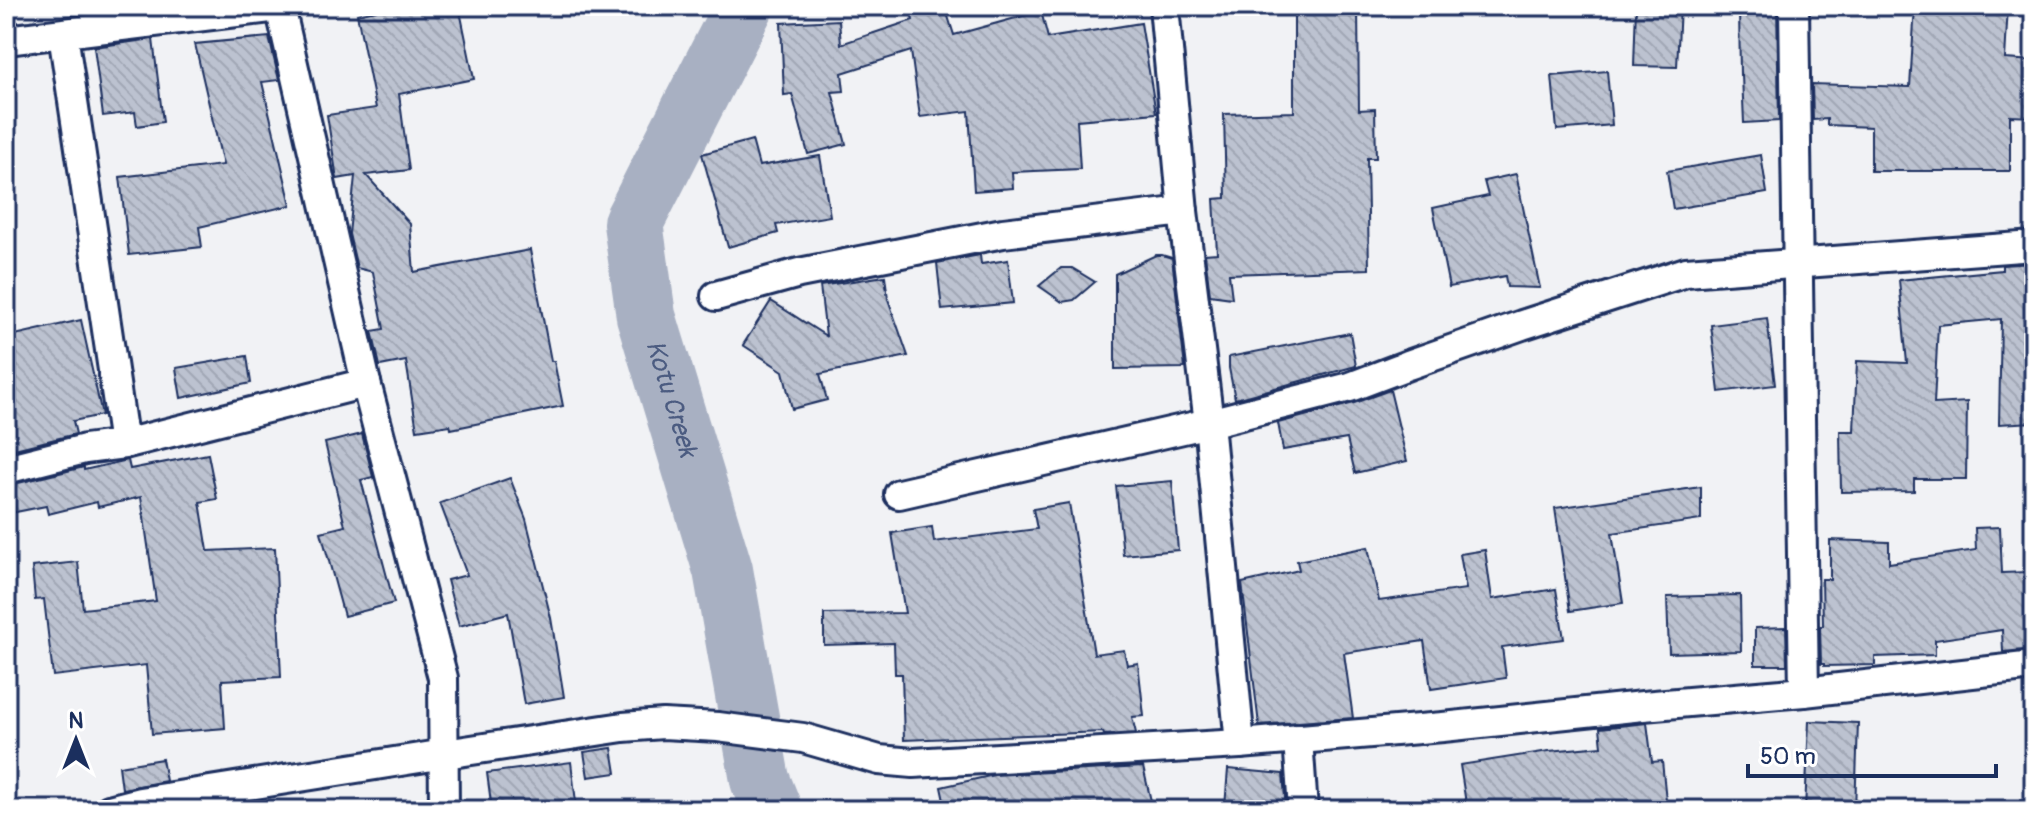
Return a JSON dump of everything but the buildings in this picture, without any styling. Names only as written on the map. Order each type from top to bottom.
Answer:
[{"type":"street","points":[[6,40],[63,34],[186,12],[287,6]]},
{"type":"street","points":[[1164,6],[1240,744]]},
{"type":"street","points":[[1794,6],[1804,692]]},
{"type":"street","points":[[280,7],[366,383],[443,678],[444,810]]},
{"type":"street","points":[[63,34],[124,444]]},
{"type":"street","points":[[716,296],[799,273],[1003,233],[1183,211]]},
{"type":"street","points":[[899,494],[1209,423],[1350,387],[1522,325],[1686,272],[2034,246]]},
{"type":"street","points":[[6,469],[85,449],[124,444],[366,383]]},
{"type":"street","points":[[109,810],[140,802],[445,754],[623,727],[663,724],[785,735],[879,760],[913,763],[1298,739],[1804,692],[2034,666]]},
{"type":"street","points":[[1298,739],[1303,810]]},
{"type":"waterway","name":"Kotu Creek","points":[[744,6],[633,223],[646,316],[723,570],[760,780],[772,810]]}]
